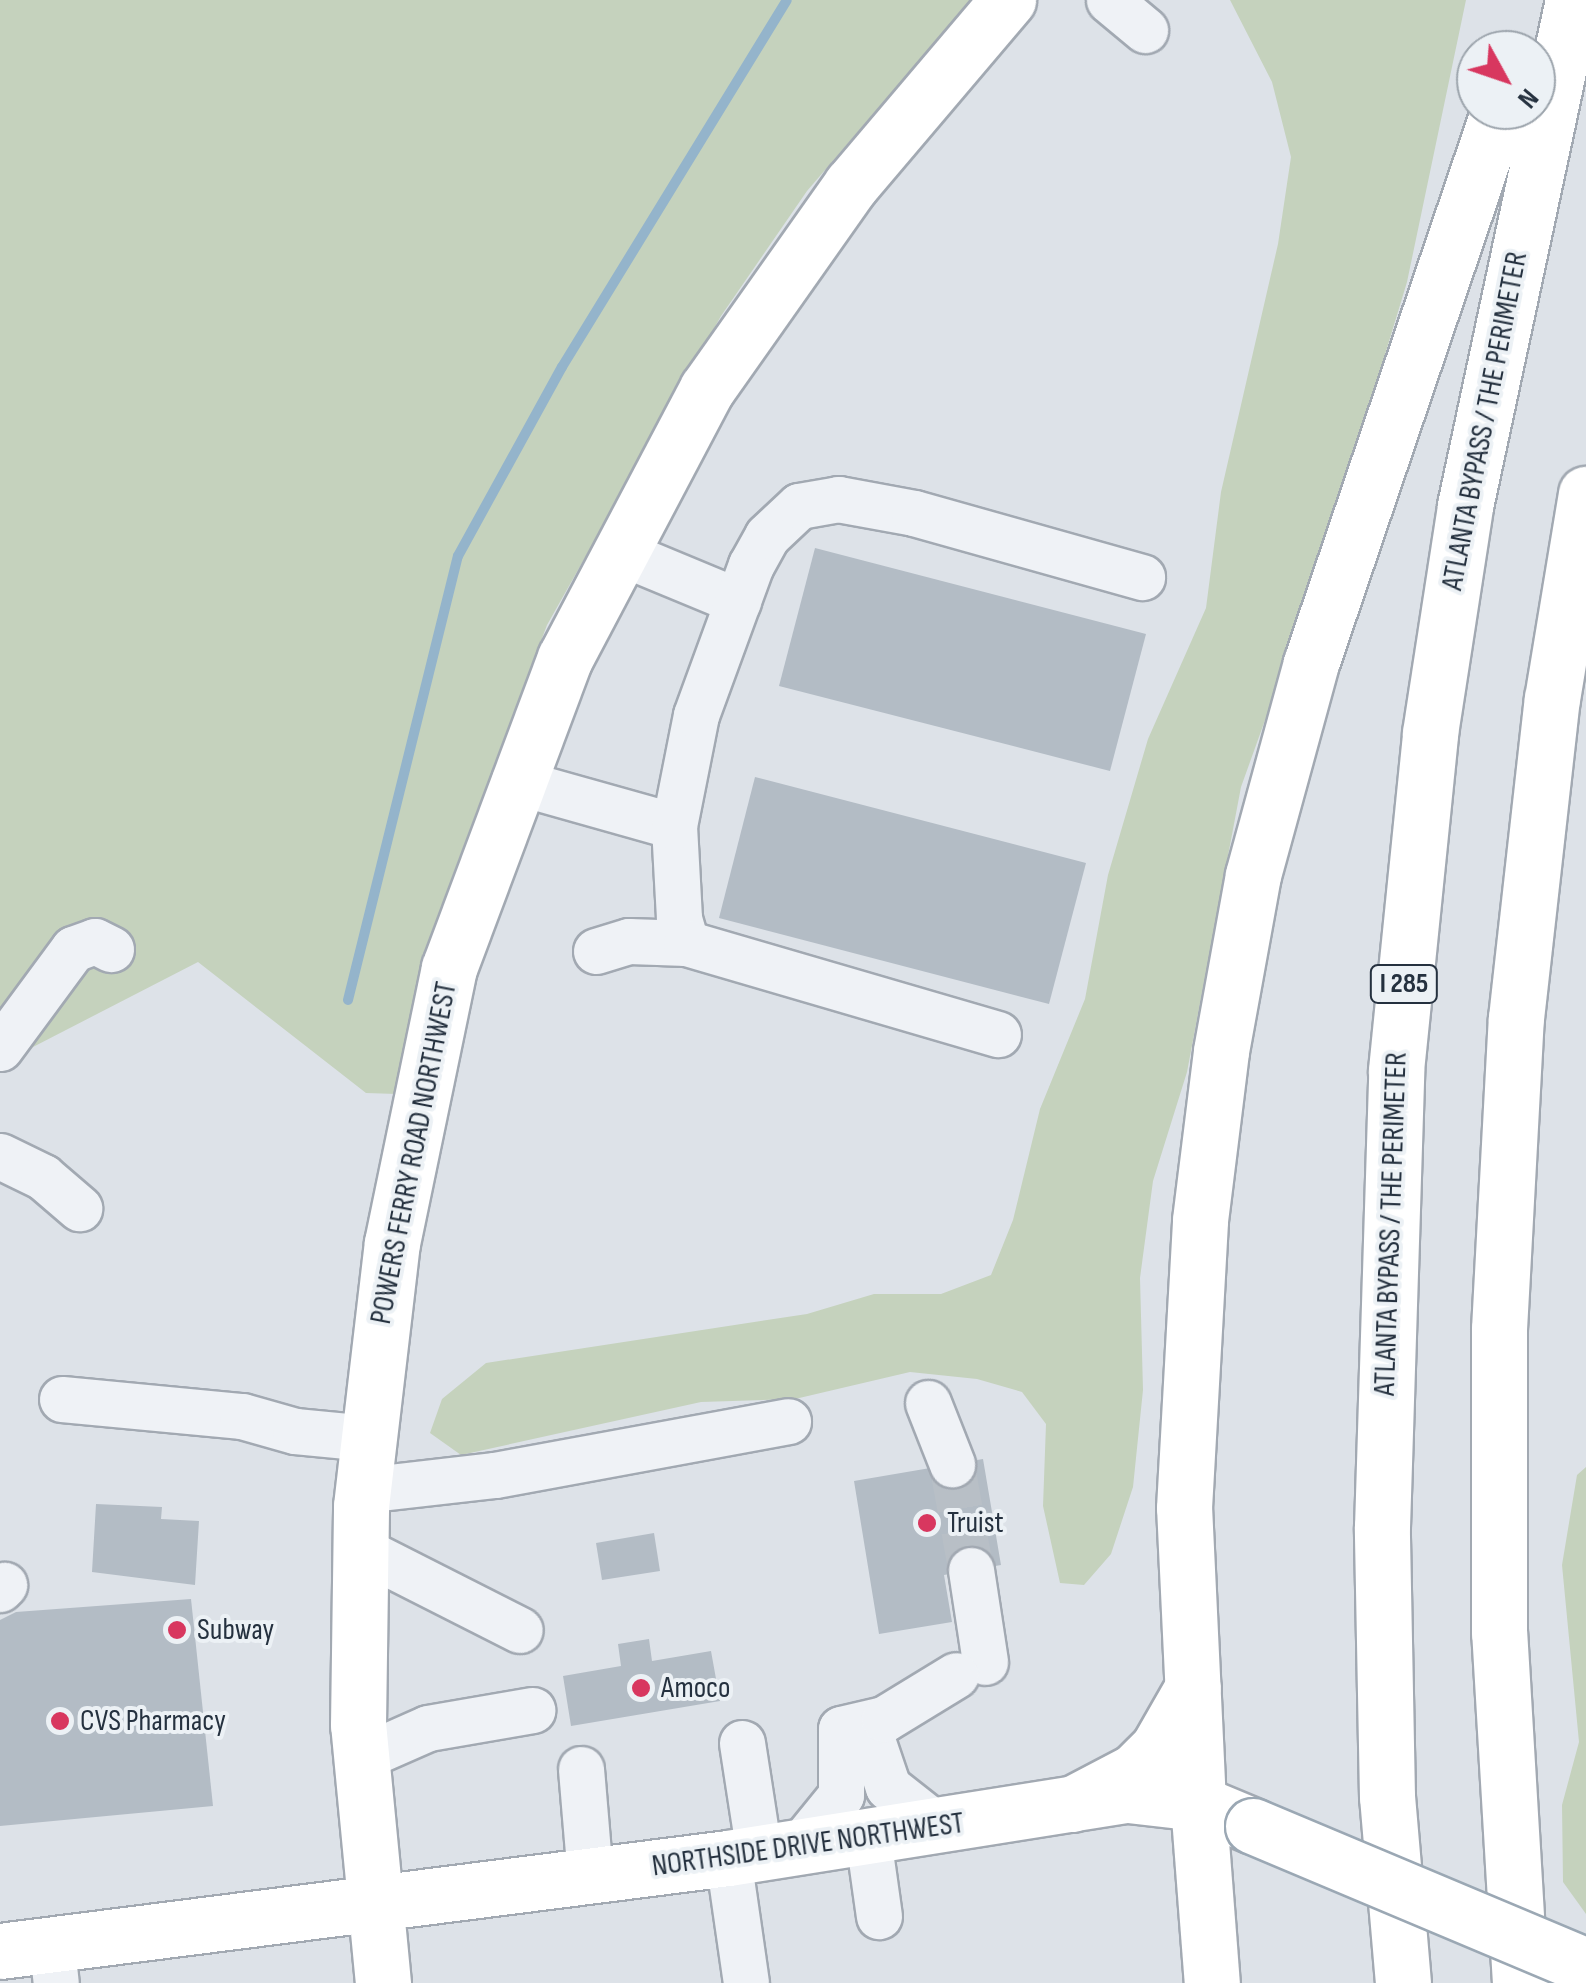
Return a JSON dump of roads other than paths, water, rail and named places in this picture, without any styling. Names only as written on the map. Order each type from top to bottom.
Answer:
[{"type":"main road","name":"POWERS FERRY ROAD NORTHWEST","points":[[383,1983],[360,1758],[360,1548],[365,1464],[392,1243],[418,1101],[449,968],[514,781],[618,551],[707,389],[774,288],[1008,0]]},
{"type":"main road","points":[[1527,30],[1538,0]]},
{"type":"main road","name":"ATLANTA BYPASS / THE PERIMETER","points":[[1403,1983],[1386,1797],[1382,1528],[1396,1070],[1430,733],[1464,506],[1573,0]]},
{"type":"main road","points":[[1212,1983],[1198,1804],[1184,1508],[1200,1220],[1252,876],[1316,645],[1492,130]]},
{"type":"main road","points":[[1520,1983],[1499,1633],[1499,1329],[1516,1018],[1552,699],[1586,494]]},
{"type":"main road","points":[[1072,1804],[1135,1771],[1158,1748],[1193,1687]]},
{"type":"main road","name":"NORTHSIDE DRIVE NORTHWEST","points":[[36,1960],[372,1904],[868,1838],[1128,1796],[1198,1804],[1586,1966]]},
{"type":"lane","points":[[1109,0],[1145,30]]},
{"type":"lane","points":[[686,943],[678,918],[674,826],[696,714],[767,536],[800,506],[838,498],[1142,577]]},
{"type":"lane","points":[[618,551],[738,601]]},
{"type":"lane","points":[[514,781],[674,826]]},
{"type":"lane","points":[[0,1048],[73,950],[94,941],[112,949]]},
{"type":"lane","points":[[596,952],[630,941],[686,943],[998,1034]]},
{"type":"lane","points":[[0,1156],[43,1177],[79,1208]]},
{"type":"lane","points":[[62,1398],[242,1416],[365,1464],[495,1476],[788,1422]]},
{"type":"lane","points":[[928,1403],[942,1425],[952,1464]]},
{"type":"lane","points":[[360,1548],[520,1630]]},
{"type":"lane","points":[[854,1728],[971,1668],[971,1570]]},
{"type":"lane","points":[[360,1758],[428,1728],[532,1710]]},
{"type":"lane","points":[[854,1728],[888,1787],[938,1827]]},
{"type":"lane","points":[[762,1853],[841,1795],[854,1728]]},
{"type":"lane","points":[[742,1743],[762,1853],[746,1983]]},
{"type":"lane","points":[[581,1769],[590,1876]]},
{"type":"lane","points":[[868,1838],[879,1916]]},
{"type":"waterway","points":[[348,1000],[458,556],[562,367],[787,0]]},
{"type":"tunnel","points":[[952,1464],[971,1570]]},
{"type":"place","name":"Truist","points":[[927,1523]]},
{"type":"place","name":"Subway","points":[[177,1630]]},
{"type":"place","name":"Amoco","points":[[641,1688]]},
{"type":"place","name":"CVS Pharmacy","points":[[60,1721]]}]
